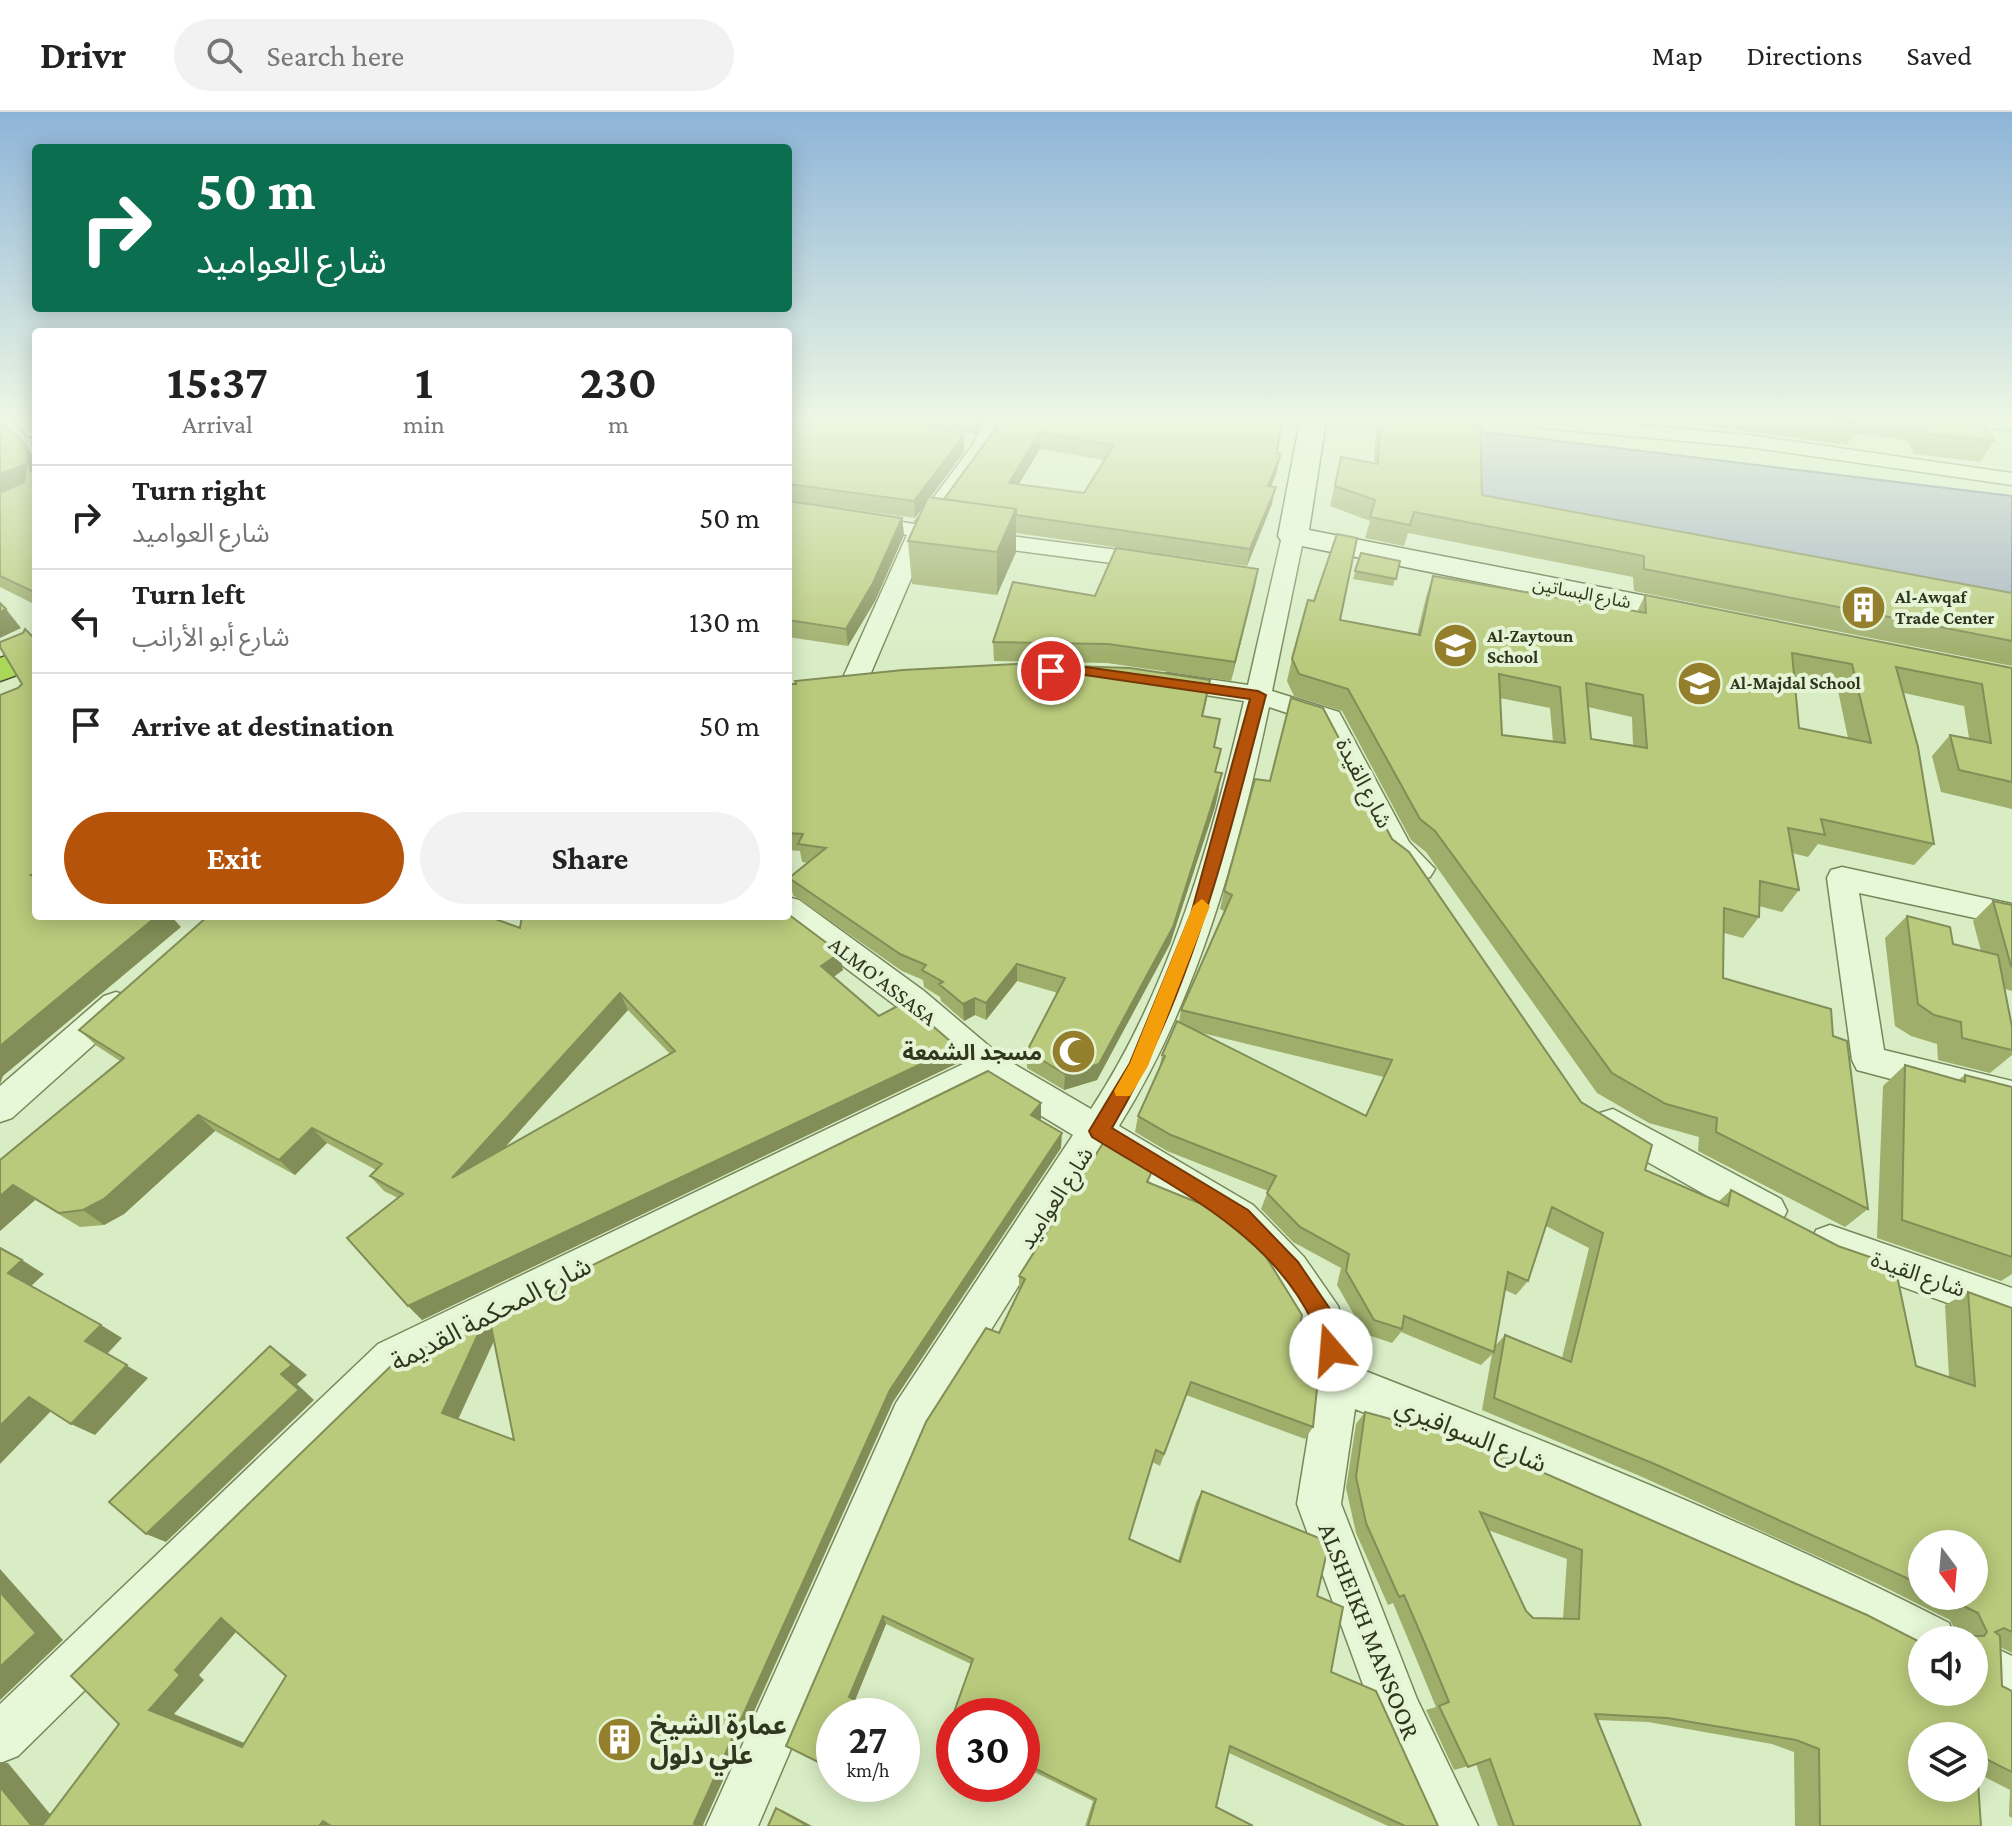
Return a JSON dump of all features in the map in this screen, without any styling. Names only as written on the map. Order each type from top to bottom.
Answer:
[{"type":"highway","points":[[0,652],[32,638]]},
{"type":"highway","points":[[0,671],[32,657]]},
{"type":"main road","points":[[1293,536],[1299,501]]},
{"type":"main road","name":"شارع البساتين","points":[[1293,536],[1730,623]]},
{"type":"street","points":[[854,682],[920,531],[942,501]]},
{"type":"street","points":[[792,510],[920,531],[1173,564]]},
{"type":"street","name":"شارع العواميد","points":[[732,1826],[911,1418],[1099,1131],[1138,1066],[1199,914],[1258,695],[1272,580],[1293,536]]},
{"type":"street","name":"شارع القيدة","points":[[1138,678],[1258,695],[1330,718],[1398,849],[1414,861],[1439,897]]},
{"type":"street","points":[[826,685],[883,679]]},
{"type":"street","points":[[2012,915],[1842,878],[1869,1060],[2012,1096]]},
{"type":"street","name":"ALMO'ASSASA","points":[[792,911],[912,1000],[990,1067],[1099,1131]]},
{"type":"street","points":[[0,1107],[142,983]]},
{"type":"street","name":"شارع المحكمة القديمة","points":[[0,1738],[393,1358],[990,1067]]},
{"type":"street","name":"شارع القيدة","points":[[1583,1106],[1712,1182],[1834,1245],[2012,1307]]},
{"type":"street","points":[[1099,1131],[1240,1217],[1280,1259],[1324,1320],[1338,1381]]},
{"type":"street","name":"شارع السوافيري","points":[[1338,1381],[1542,1463],[1861,1603],[1908,1627]]},
{"type":"street","name":"ALSHEIKH MANSOOR","points":[[1338,1381],[1319,1504],[1398,1712],[1452,1826]]},
{"type":"street","points":[[1988,1670],[2012,1683]]},
{"type":"water","points":[[1476,501],[2012,501],[2012,615],[1476,513]]},
{"type":"building","points":[[0,501],[32,501],[32,591],[0,576]]},
{"type":"building","points":[[926,501],[957,501],[1016,509],[997,552],[908,541]]},
{"type":"building","points":[[958,501],[1270,501],[1250,549],[1016,515],[1016,509]]},
{"type":"building","points":[[1375,501],[1514,501],[2012,593],[2012,641],[1644,569],[1644,556],[1414,512],[1410,525],[1370,517]]},
{"type":"building","points":[[792,502],[902,518],[873,583],[846,629],[792,621]]},
{"type":"building","points":[[1337,534],[1357,538],[1340,620],[1420,635],[1433,576],[1646,613],[1645,595],[2012,668],[2012,782],[1959,770],[1950,735],[1991,743],[1982,684],[1896,667],[1918,747],[1934,844],[1821,819],[1825,835],[1788,828],[1799,890],[1760,881],[1759,917],[1724,908],[1723,978],[1831,1009],[1833,1036],[1847,1041],[1868,1209],[1716,1132],[1717,1118],[1666,1104],[1612,1073],[1435,831],[1420,819],[1348,689],[1299,674],[1292,659],[1308,600],[1314,601]],"holes":[[[1792,653],[1852,664],[1871,743],[1799,728]],[[1499,674],[1560,687],[1565,743],[1502,735]],[[1586,683],[1643,695],[1647,748],[1591,739]]]},
{"type":"building","points":[[1116,548],[1258,569],[1235,662],[1108,644],[993,642],[1013,582],[1095,596]]},
{"type":"building","points":[[1361,553],[1400,561],[1396,579],[1355,571]]},
{"type":"building","points":[[25,629],[32,636],[32,920],[152,920],[0,1046],[0,695],[22,684],[0,642],[23,633]]},
{"type":"building","points":[[1016,664],[1130,668],[1210,680],[1202,716],[1220,719],[1214,747],[1221,749],[1215,772],[1222,773],[1173,927],[1099,1064],[1065,1074],[1027,1051],[1065,978],[1017,964],[986,1003],[975,998],[963,1004],[939,984],[943,982],[922,970],[926,965],[900,954],[792,880],[792,876],[826,848],[798,844],[803,834],[792,833],[792,684],[796,684],[795,681],[903,670]]},
{"type":"building","points":[[1291,698],[1323,708],[1392,839],[1409,852],[1581,1102],[1652,1145],[1645,1170],[1728,1206],[1731,1190],[1838,1246],[1870,1257],[1871,1265],[1895,1266],[1916,1366],[1975,1386],[1968,1292],[2012,1308],[2012,1632],[2004,1628],[1995,1632],[2000,1636],[2002,1686],[2012,1691],[2012,1772],[1988,1760],[1988,1722],[1908,1722],[1908,1802],[1979,1802],[1981,1826],[1820,1826],[1819,1749],[1796,1740],[1668,1718],[1595,1714],[1641,1826],[1514,1826],[1490,1759],[1468,1767],[1439,1706],[1449,1702],[1425,1644],[1404,1595],[1399,1597],[1366,1523],[1356,1477],[1365,1412],[1431,1430],[1519,1462],[1908,1636],[1908,1706],[1988,1706],[1988,1626],[1984,1626],[1978,1613],[1972,1610],[1988,1610],[1988,1530],[1908,1530],[1908,1579],[1657,1465],[1494,1398],[1505,1335],[1571,1362],[1603,1233],[1552,1207],[1528,1281],[1508,1272],[1494,1352],[1404,1316],[1402,1329],[1374,1320],[1346,1271],[1349,1254],[1300,1227],[1267,1193],[1276,1176],[1171,1135],[1138,1116],[1177,1021],[1366,1116],[1392,1060],[1181,1010],[1232,895],[1224,891],[1255,779],[1270,781]],"holes":[[[1480,1512],[1582,1550],[1579,1619],[1533,1618],[1526,1611]]]},
{"type":"building","points":[[1993,901],[2012,905],[2012,967],[2011,966]]},
{"type":"building","points":[[1907,916],[1950,927],[1953,944],[1998,955],[2012,1027],[2012,1050],[1962,1038],[1961,1022],[1934,1015],[1918,1004]]},
{"type":"building","points":[[792,917],[840,953],[821,966],[879,1016],[905,1002],[957,1047],[408,1306],[347,1238],[403,1194],[370,1176],[382,1164],[312,1128],[279,1160],[198,1115],[104,1199],[83,1210],[59,1213],[13,1185],[0,1196],[0,1160],[124,1058],[79,1030],[203,920],[498,920],[520,928],[521,920],[792,920]],"holes":[[[620,993],[675,1051],[452,1178]]]},
{"type":"building","points":[[1905,1065],[1965,1082],[1965,1075],[2012,1087],[2012,1257],[1902,1220]]},
{"type":"building","points":[[988,1071],[1041,1103],[1031,1115],[1062,1133],[890,1390],[695,1826],[331,1826],[323,1821],[319,1826],[42,1826],[119,1724],[71,1676],[395,1362],[486,1317],[442,1413],[514,1440],[489,1316]],"holes":[[[221,1618],[286,1676],[242,1747],[149,1710],[180,1675],[175,1670]]]},
{"type":"building","points":[[1105,1140],[1153,1169],[1147,1182],[1231,1216],[1260,1247],[1302,1315],[1299,1331],[1309,1335],[1302,1373],[1318,1379],[1313,1427],[1191,1382],[1164,1454],[1156,1450],[1129,1539],[1180,1562],[1202,1491],[1319,1538],[1326,1556],[1317,1596],[1343,1607],[1331,1672],[1376,1691],[1438,1826],[1405,1826],[1230,1746],[1216,1807],[1253,1826],[1088,1826],[1096,1799],[1040,1771],[1040,1698],[959,1698],[973,1659],[883,1616],[851,1698],[816,1698],[816,1761],[786,1746],[926,1422],[986,1328],[999,1333],[1025,1279],[1019,1276]]},
{"type":"building","points":[[0,1248],[22,1260],[8,1273],[101,1325],[85,1341],[127,1365],[71,1424],[29,1397],[0,1426]]},
{"type":"building","points":[[270,1346],[292,1365],[281,1374],[299,1390],[146,1534],[109,1502]]},
{"type":"building","points":[[0,1592],[36,1633],[0,1667]]},
{"type":"building","points":[[0,1787],[32,1826],[0,1826]]},
{"type":"building","points":[[776,1808],[808,1826],[768,1826]]},
{"type":"slow traffic","points":[[1123,1091],[1138,1066],[1202,906]]},
{"type":"place","name":"Al-Awqaf Trade Center","points":[[1864,607]]},
{"type":"place","name":"Al-Zaytoun School","points":[[1456,646]]},
{"type":"place","name":"Al-Majdal School","points":[[1699,683]]},
{"type":"place","name":"مسجد الشمعة","points":[[1073,1052]]},
{"type":"place","name":"عمارة الشيخ علي دلول","points":[[619,1740]]},
{"type":"route","points":[[1051,671],[1078,670],[1258,695],[1245,756],[1199,914],[1138,1066],[1099,1131],[1240,1217],[1290,1270],[1324,1320],[1331,1350]]}]
